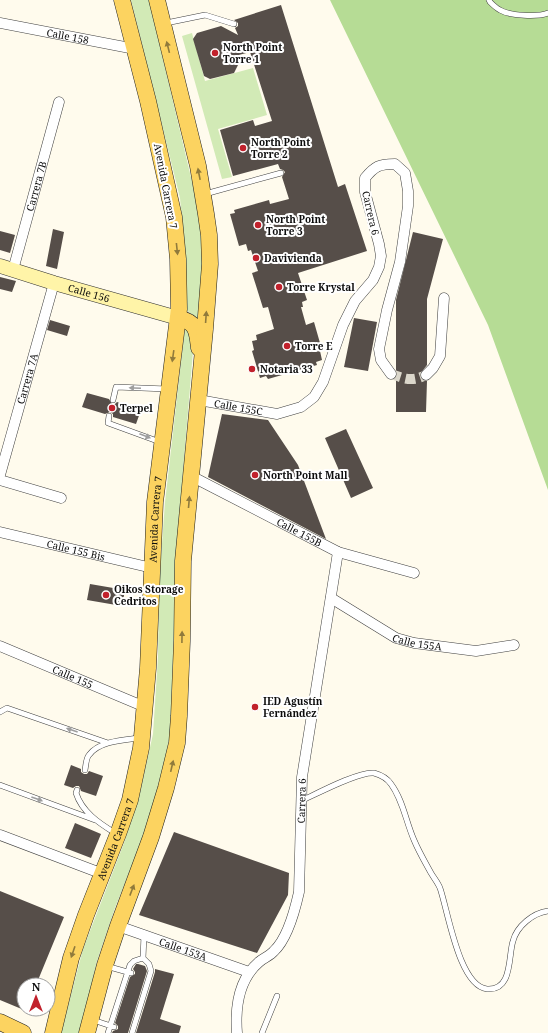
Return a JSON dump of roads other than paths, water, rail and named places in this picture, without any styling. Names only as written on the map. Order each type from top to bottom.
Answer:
[{"type":"main road","name":"Avenida Carrera 7","points":[[53,1033],[71,958],[130,800],[138,765],[148,668],[155,502],[178,318],[179,282],[174,217],[122,0]]},
{"type":"main road","points":[[89,1026],[118,926],[151,836],[170,776],[177,743],[182,641],[183,561],[199,400],[210,264],[209,235],[198,166],[157,0]]},
{"type":"main road","points":[[178,318],[188,320],[194,325],[197,332],[200,380]]},
{"type":"main road","points":[[0,1022],[24,1033]]},
{"type":"street","name":"Calle 158","points":[[0,22],[135,50]]},
{"type":"street","name":"Carrera 7B","points":[[6,268],[59,102]]},
{"type":"street","name":"Carrera 6","points":[[277,414],[301,407],[314,397],[323,382],[343,325],[355,301],[372,280],[379,267],[381,256],[365,192],[365,178],[382,164],[395,164],[405,174],[408,192],[408,206],[400,262],[387,310],[379,349],[381,360],[391,374]]},
{"type":"street","name":"Calle 156","points":[[6,268],[178,318]]},
{"type":"street","name":"Carrera 7A","points":[[0,475],[54,283]]},
{"type":"street","points":[[426,375],[434,368],[440,356],[444,298]]},
{"type":"street","name":"Calle 155C","points":[[199,400],[277,414]]},
{"type":"street","name":"Calle 155B","points":[[191,476],[338,552],[414,573]]},
{"type":"street","points":[[0,480],[61,498]]},
{"type":"street","name":"Calle 155 Bis","points":[[0,532],[152,568]]},
{"type":"street","name":"Carrera 6","points":[[237,1033],[236,1023],[238,997],[243,982],[249,972],[259,962],[274,951],[283,938],[295,909],[299,892],[300,801],[302,777],[338,552]]},
{"type":"street","name":"Calle 155A","points":[[331,598],[396,638],[414,643],[476,651],[514,645]]},
{"type":"street","name":"Calle 155","points":[[0,646],[145,707]]},
{"type":"street","points":[[0,834],[103,874]]},
{"type":"street","name":"Calle 153A","points":[[118,926],[249,972]]},
{"type":"lane","points":[[489,0],[501,11],[528,16],[542,15],[548,12]]},
{"type":"lane","points":[[163,24],[204,15],[234,24]]},
{"type":"lane","points":[[203,194],[281,172]]},
{"type":"lane","points":[[113,400],[116,387],[168,389]]},
{"type":"lane","points":[[109,416],[108,423],[146,436],[163,444]]},
{"type":"lane","points":[[0,712],[7,708],[108,743]]},
{"type":"lane","points":[[84,770],[88,755],[96,748],[108,743],[142,737]]},
{"type":"lane","points":[[300,801],[361,774],[373,773],[383,776],[390,782],[399,800],[414,840],[440,888],[453,937],[467,972],[472,980],[479,986],[487,989],[495,988],[502,984],[509,968],[513,940],[522,924],[543,912],[548,911]]},
{"type":"lane","points":[[0,785],[95,820],[118,834]]},
{"type":"lane","points":[[77,790],[76,793],[79,802],[95,820]]},
{"type":"lane","points":[[143,958],[144,935]]},
{"type":"lane","points":[[108,1033],[112,1026],[130,973],[130,965],[134,961],[143,958]]},
{"type":"lane","points":[[131,1032],[151,971],[150,964],[143,958]]},
{"type":"lane","points":[[106,965],[130,973]]},
{"type":"lane","points":[[262,1033],[276,996]]},
{"type":"lane","points":[[89,1026],[112,1026]]},
{"type":"tunnel","points":[[391,374],[408,379],[426,375]]},
{"type":"place","name":"North Point Torre 1","points":[[215,53]]},
{"type":"place","name":"North Point Torre 2","points":[[243,148]]},
{"type":"place","name":"North Point Torre 3","points":[[258,225]]},
{"type":"place","name":"Davivienda","points":[[256,258]]},
{"type":"place","name":"Torre Krystal","points":[[279,287]]},
{"type":"place","name":"Torre E","points":[[287,346]]},
{"type":"place","name":"Notaria 33","points":[[252,369]]},
{"type":"place","name":"Terpel","points":[[112,408]]},
{"type":"place","name":"North Point Mall","points":[[255,475]]},
{"type":"place","name":"Oikos Storage Cedritos","points":[[106,595]]},
{"type":"place","name":"IED Agustín Fernández","points":[[255,707]]}]
